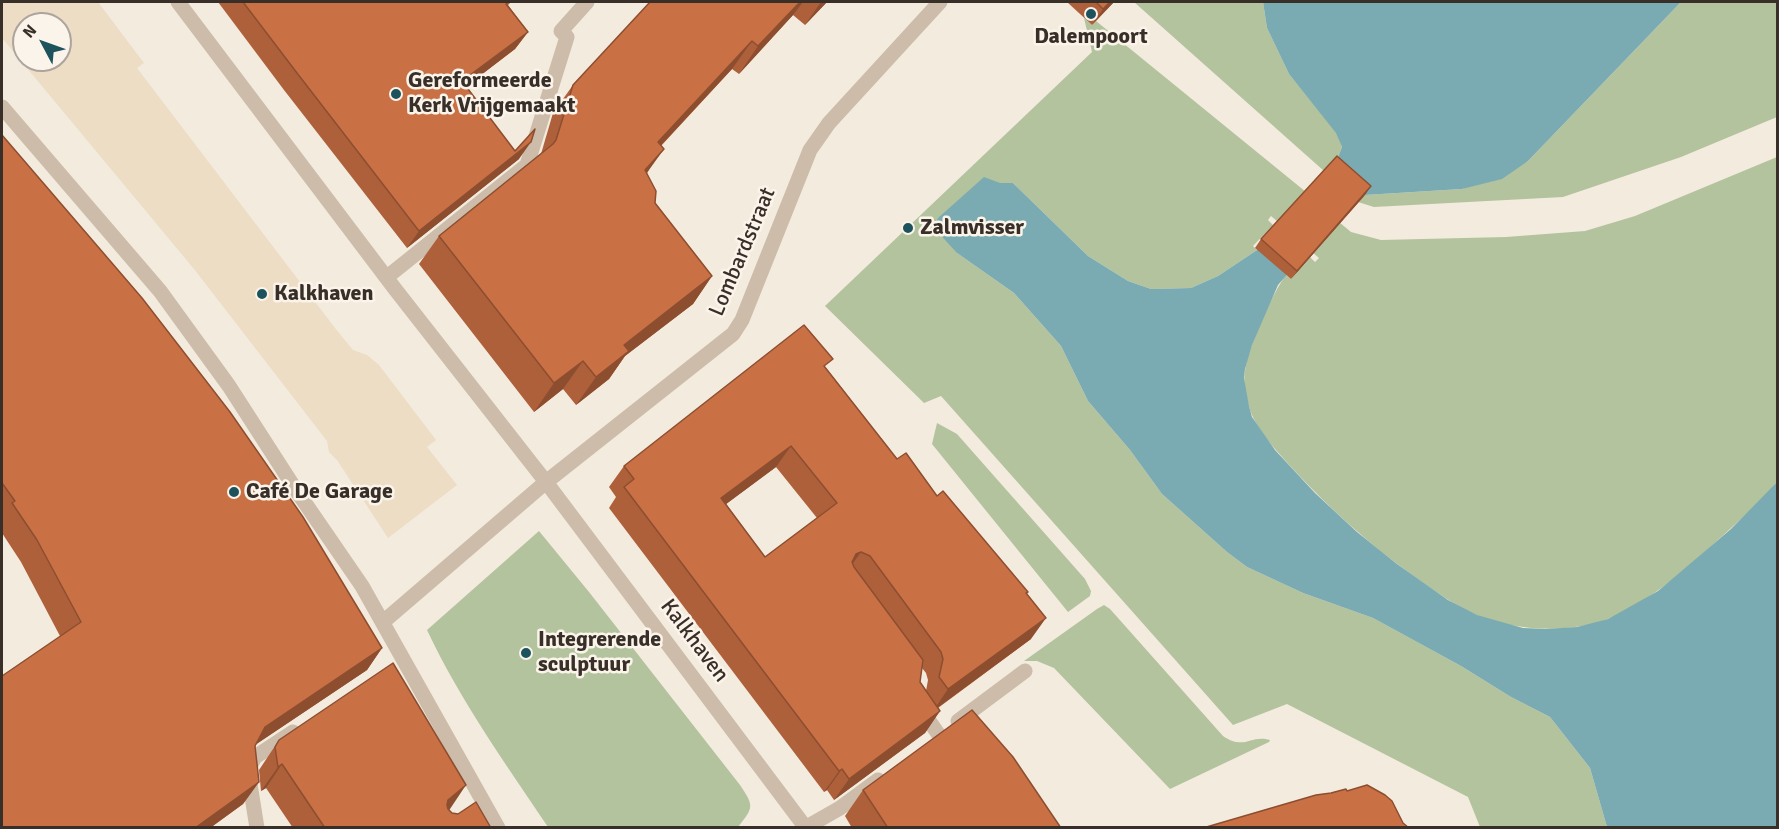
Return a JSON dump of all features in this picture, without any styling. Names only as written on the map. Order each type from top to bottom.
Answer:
[{"type":"street","name":"Kalkhaven","points":[[178,2],[546,482],[806,827]]},
{"type":"street","points":[[387,277],[527,165],[567,37],[561,31],[587,2]]},
{"type":"street","name":"Lombardstraat","points":[[546,482],[739,328],[810,150],[830,123],[940,2]]},
{"type":"street","points":[[2,108],[160,291],[229,386],[294,487],[362,586],[403,658],[476,802],[498,828]]},
{"type":"street","points":[[383,622],[546,482]]},
{"type":"street","points":[[387,669],[403,658]]},
{"type":"street","points":[[916,690],[915,701],[935,738],[1024,671]]},
{"type":"street","points":[[257,828],[249,778],[251,762],[303,725]]},
{"type":"street","points":[[806,827],[840,808],[894,768]]},
{"type":"green space","points":[[1134,2],[1263,2],[1267,28],[1289,74],[1337,133],[1342,147],[1334,168],[1324,171]]},
{"type":"green space","points":[[1681,2],[1777,2],[1777,117],[1681,157],[1563,197],[1374,207],[1358,202],[1365,195],[1462,189],[1528,161]]},
{"type":"green space","points":[[1084,18],[1092,25],[1096,21],[1306,192],[1278,222],[1271,216],[1268,220],[1273,225],[1253,246],[1257,250],[1218,276],[1191,288],[1151,289],[1128,281],[1088,256],[1013,183],[1000,183],[957,253],[1014,293],[1061,346],[1088,401],[1130,450],[1162,494],[1227,552],[1247,567],[1303,593],[1373,618],[1550,717],[1590,768],[1607,827],[1480,827],[1468,797],[1287,704],[1233,725],[941,396],[924,403],[825,306],[1092,52]]},
{"type":"green space","points":[[1777,157],[1777,482],[1764,497],[1691,564],[1660,589],[1626,610],[1592,624],[1549,629],[1504,624],[1468,611],[1415,577],[1351,526],[1293,469],[1256,423],[1247,398],[1244,375],[1261,321],[1286,275],[1291,279],[1310,257],[1315,262],[1319,258],[1312,252],[1339,222],[1351,232],[1381,240],[1506,237],[1585,231],[1635,216]]},
{"type":"green space","points":[[937,423],[957,434],[1085,579],[1091,591],[1090,596],[1068,612],[932,444]]},
{"type":"green space","points":[[539,531],[740,785],[750,806],[747,815],[738,827],[548,827],[468,706],[427,630]]},
{"type":"green space","points":[[1104,605],[1223,736],[1237,742],[1263,739],[1270,740],[1269,742],[1170,789],[1054,668],[1037,661],[1024,661]]},
{"type":"shaded area","name":"Kalkhaven","points":[[2,2],[98,2],[144,63],[137,68],[335,328],[353,350],[367,355],[379,365],[436,440],[427,447],[457,485],[388,538],[337,460],[329,452],[327,441],[194,269],[30,72],[72,72],[72,12],[12,12],[12,50],[2,38]]},
{"type":"water","points":[[1263,2],[1681,2],[1528,161],[1502,179],[1462,189],[1365,195],[1360,191],[1278,285],[1252,345],[1244,378],[1252,417],[1275,450],[1315,493],[1357,532],[1448,600],[1477,615],[1523,628],[1577,627],[1608,619],[1658,591],[1731,529],[1777,482],[1777,827],[1607,827],[1590,768],[1550,717],[1373,618],[1303,593],[1247,567],[1227,552],[1162,494],[1130,450],[1088,401],[1061,346],[1014,293],[957,253],[934,228],[938,218],[984,177],[1000,183],[1013,183],[1088,256],[1128,281],[1151,289],[1191,288],[1218,276],[1257,250],[1334,168],[1342,147],[1336,133],[1289,74],[1267,28]]},
{"type":"building","points":[[243,2],[508,2],[506,4],[528,32],[462,81],[515,151],[535,129],[531,142],[419,231]]},
{"type":"building","points":[[650,2],[800,2],[758,46],[752,41],[658,142],[664,149],[645,170],[656,191],[655,203],[712,276],[624,345],[629,351],[596,377],[583,361],[554,383],[439,236],[553,144],[573,85]]},
{"type":"building","points":[[1096,2],[1110,2],[1103,9]]},
{"type":"building","points":[[2,135],[142,298],[230,412],[303,517],[382,648],[265,727],[255,746],[259,782],[195,828],[2,828],[2,676],[81,622],[37,540],[12,503],[15,501],[2,483]]},
{"type":"building","points":[[1337,156],[1371,186],[1297,271],[1261,239]]},
{"type":"building","points":[[804,325],[833,359],[824,366],[897,459],[906,453],[937,496],[943,491],[1028,592],[1026,593],[1046,618],[948,689],[939,677],[943,659],[941,652],[870,556],[861,552],[856,554],[852,562],[854,567],[923,660],[920,682],[940,711],[849,779],[842,769],[839,771],[624,487],[634,479],[624,466]],"holes":[[[791,446],[837,503],[765,557],[721,498]]]},
{"type":"building","points":[[393,663],[466,785],[448,800],[448,809],[458,814],[476,802],[491,828],[325,828],[282,764],[278,767],[275,747],[279,740]]},
{"type":"building","points":[[972,710],[1013,757],[1061,828],[888,828],[863,790]]},
{"type":"building","points":[[1367,785],[1392,801],[1403,823],[1409,828],[1203,828],[1316,795],[1346,789],[1347,791]]},
{"type":"place","name":"Dalempoort","points":[[1091,14]]},
{"type":"place","name":"Gereformeerde Kerk Vrijgemaakt","points":[[396,94]]},
{"type":"place","name":"Zalmvisser","points":[[908,228]]},
{"type":"place","name":"Kalkhaven","points":[[262,294]]},
{"type":"place","name":"Café De Garage","points":[[234,492]]},
{"type":"place","name":"Integrerende sculptuur","points":[[526,653]]}]
